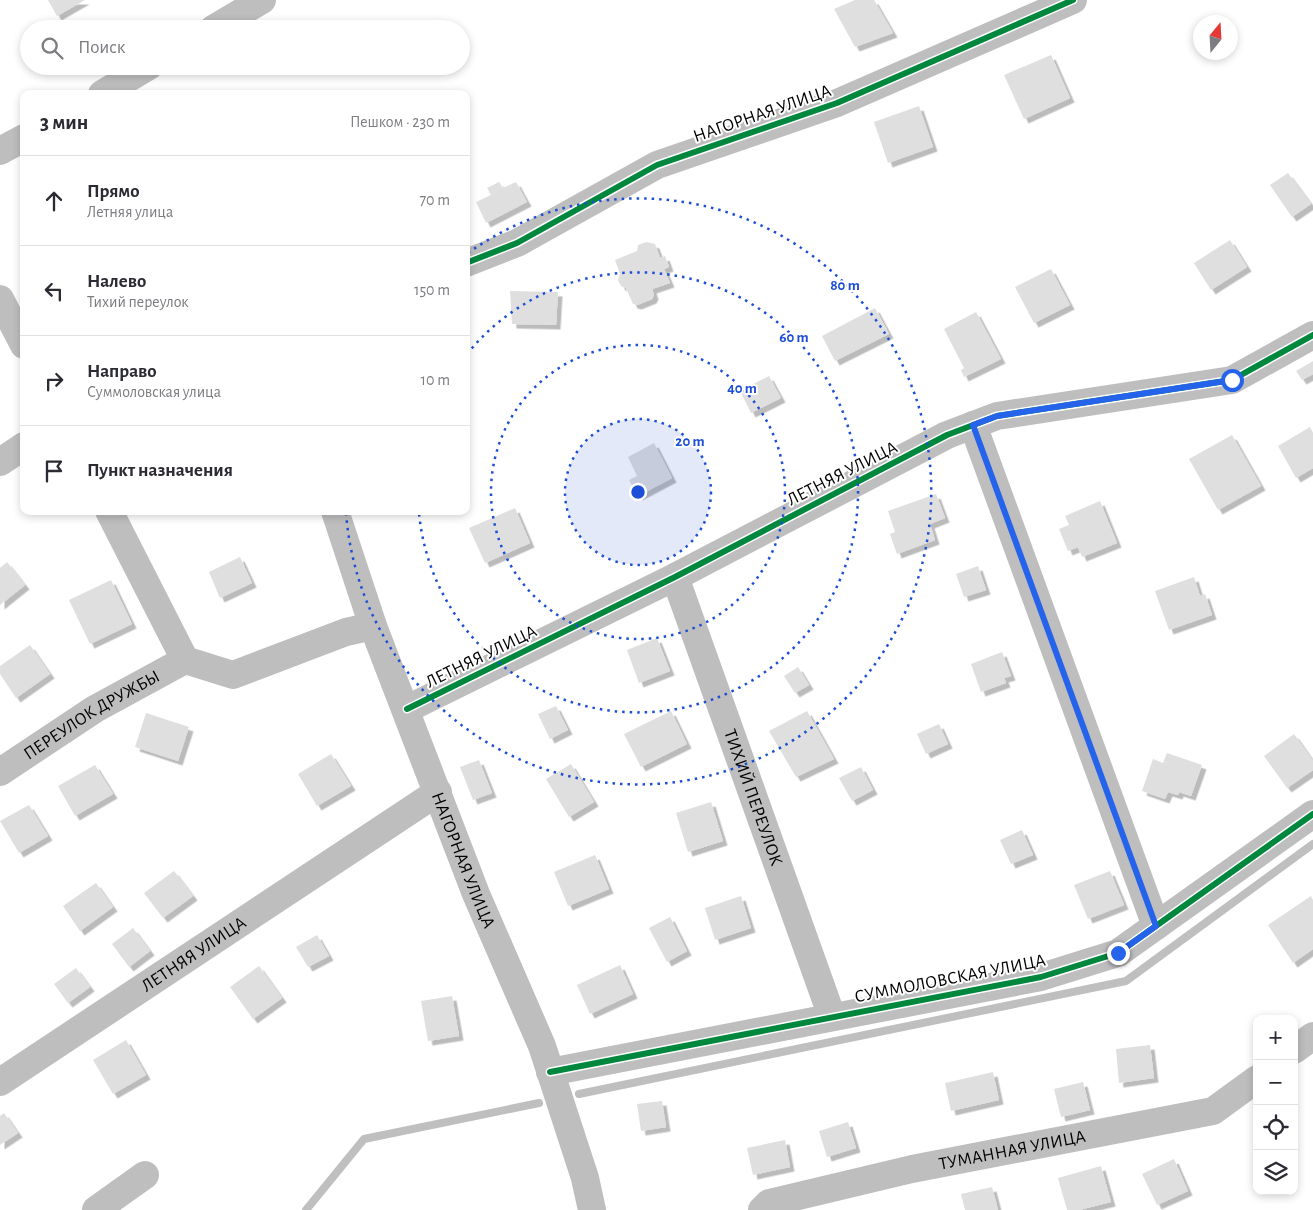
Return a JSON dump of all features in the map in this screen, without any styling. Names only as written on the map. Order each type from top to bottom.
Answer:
[{"type":"street","points":[[228,20],[262,0]]},
{"type":"street","name":"НАГОРНАЯ УЛИЦА","points":[[470,261],[517,243],[657,164],[837,103],[1073,0]]},
{"type":"street","points":[[109,90],[134,75]]},
{"type":"street","points":[[0,151],[20,140]]},
{"type":"street","points":[[0,299],[20,338]]},
{"type":"street","name":"ЛЕТНЯЯ УЛИЦА","points":[[407,709],[675,577],[946,435],[997,416],[1232,380],[1313,334]]},
{"type":"street","points":[[973,425],[1156,926]]},
{"type":"street","points":[[0,462],[20,449]]},
{"type":"street","points":[[111,515],[185,660],[233,675],[346,632],[373,626]]},
{"type":"street","name":"НАГОРНАЯ УЛИЦА","points":[[336,515],[373,626],[407,709],[476,894],[542,1046],[585,1178],[592,1210]]},
{"type":"street","name":"ТИХИЙ ПЕРЕУЛОК","points":[[675,577],[832,1017]]},
{"type":"street","name":"ПЕРЕУЛОК ДРУЖБЫ","points":[[0,772],[95,709],[185,660]]},
{"type":"street","name":"ЛЕТНЯЯ УЛИЦА","points":[[0,1082],[438,792]]},
{"type":"street","name":"СУММОЛОВСКАЯ УЛИЦА","points":[[550,1072],[1040,977],[1118,953],[1313,814]]},
{"type":"street","points":[[1298,1047],[1313,1036]]},
{"type":"street","name":"ТУМАННАЯ УЛИЦА","points":[[762,1210],[769,1203],[912,1170],[1213,1112],[1253,1081]]},
{"type":"street","points":[[96,1210],[145,1175]]},
{"type":"building","points":[[48,0],[85,0],[57,16]]},
{"type":"building","points":[[855,0],[874,0],[893,33],[855,47],[834,9]]},
{"type":"building","points":[[1051,55],[1070,98],[1024,119],[1004,75]]},
{"type":"building","points":[[919,106],[933,147],[888,163],[874,122]]},
{"type":"building","points":[[1288,173],[1311,204],[1292,217],[1270,185]]},
{"type":"building","points":[[499,182],[503,188],[516,182],[527,202],[486,223],[476,202],[491,195],[487,188]]},
{"type":"building","points":[[1230,240],[1247,267],[1211,290],[1194,263]]},
{"type":"building","points":[[646,242],[655,244],[660,258],[665,256],[669,267],[664,269],[670,283],[652,289],[654,295],[652,299],[637,305],[633,304],[626,288],[621,286],[618,280],[620,274],[615,260],[637,251],[638,245]]},
{"type":"building","points":[[1051,269],[1070,305],[1034,323],[1015,287]]},
{"type":"building","points":[[510,291],[558,292],[556,325],[512,324]]},
{"type":"building","points":[[875,308],[889,334],[835,361],[822,336]]},
{"type":"building","points":[[976,312],[1001,359],[964,377],[961,370],[964,368],[944,329]]},
{"type":"building","points":[[1313,361],[1313,374],[1302,380],[1296,371]]},
{"type":"building","points":[[769,376],[781,398],[751,413],[740,391]]},
{"type":"building","points":[[1310,427],[1313,433],[1313,468],[1296,478],[1278,446]]},
{"type":"building","points":[[1232,435],[1261,486],[1218,510],[1189,459]]},
{"type":"building","points":[[654,443],[672,478],[638,496],[629,480],[637,476],[628,457]]},
{"type":"building","points":[[936,494],[945,518],[930,524],[935,540],[897,554],[890,534],[895,532],[888,511]]},
{"type":"building","points":[[1100,501],[1117,543],[1082,557],[1078,547],[1068,551],[1059,529],[1069,525],[1065,516]]},
{"type":"building","points":[[515,508],[530,543],[485,563],[469,528]]},
{"type":"building","points":[[240,557],[252,583],[220,598],[209,572]]},
{"type":"building","points":[[7,562],[25,585],[0,605],[0,568]]},
{"type":"building","points":[[978,566],[986,590],[964,597],[956,574]]},
{"type":"building","points":[[1194,577],[1200,596],[1205,594],[1212,615],[1169,630],[1155,591]]},
{"type":"building","points":[[111,580],[132,624],[90,644],[69,600]]},
{"type":"building","points":[[657,638],[670,671],[639,683],[627,650]]},
{"type":"building","points":[[30,645],[50,674],[16,698],[0,674],[0,666]]},
{"type":"building","points":[[1002,652],[1011,676],[1004,678],[1006,683],[981,692],[971,664]]},
{"type":"building","points":[[798,667],[809,685],[795,693],[784,676]]},
{"type":"building","points":[[556,706],[568,730],[550,739],[538,714]]},
{"type":"building","points":[[671,711],[687,744],[641,767],[624,734]]},
{"type":"building","points":[[807,711],[834,759],[796,777],[769,731]]},
{"type":"building","points":[[146,713],[189,727],[178,761],[135,747]]},
{"type":"building","points":[[939,724],[948,744],[926,754],[917,734]]},
{"type":"building","points":[[1294,734],[1313,761],[1313,770],[1287,788],[1264,756]]},
{"type":"building","points":[[1167,753],[1202,765],[1191,796],[1179,792],[1178,795],[1168,792],[1165,799],[1142,791],[1153,759],[1163,763]]},
{"type":"building","points":[[331,754],[351,786],[317,806],[298,774]]},
{"type":"building","points":[[479,760],[492,793],[473,800],[460,767]]},
{"type":"building","points":[[571,764],[594,802],[569,817],[546,779]]},
{"type":"building","points":[[95,765],[113,794],[75,816],[58,786]]},
{"type":"building","points":[[861,767],[873,790],[852,801],[839,778]]},
{"type":"building","points":[[711,802],[723,841],[688,852],[676,813]]},
{"type":"building","points":[[29,805],[48,836],[19,853],[0,821]]},
{"type":"building","points":[[1022,830],[1033,855],[1011,864],[1000,840]]},
{"type":"building","points":[[595,855],[609,889],[568,906],[554,872]]},
{"type":"building","points":[[174,871],[193,896],[163,918],[144,893]]},
{"type":"building","points":[[1110,871],[1124,905],[1088,919],[1074,885]]},
{"type":"building","points":[[96,883],[113,907],[80,931],[63,906]]},
{"type":"building","points":[[741,896],[751,928],[715,940],[705,908]]},
{"type":"building","points":[[1311,896],[1313,900],[1313,949],[1293,963],[1268,925]]},
{"type":"building","points":[[670,917],[687,951],[667,962],[649,928]]},
{"type":"building","points":[[133,928],[150,951],[129,967],[112,944]]},
{"type":"building","points":[[317,935],[329,956],[308,967],[296,947]]},
{"type":"building","points":[[620,965],[633,994],[590,1014],[577,985]]},
{"type":"building","points":[[259,966],[282,998],[253,1019],[230,987]]},
{"type":"building","points":[[76,968],[90,987],[68,1003],[54,984]]},
{"type":"building","points":[[452,996],[459,1036],[428,1041],[421,1001]]},
{"type":"building","points":[[126,1040],[146,1075],[113,1094],[93,1060]]},
{"type":"building","points":[[1150,1045],[1154,1078],[1119,1083],[1116,1049]]},
{"type":"building","points":[[993,1072],[999,1100],[951,1111],[945,1083]]},
{"type":"building","points":[[1083,1082],[1090,1110],[1061,1117],[1054,1089]]},
{"type":"building","points":[[662,1101],[666,1127],[641,1131],[637,1104]]},
{"type":"building","points":[[4,1113],[18,1133],[0,1145],[0,1116]]},
{"type":"building","points":[[848,1122],[856,1148],[827,1157],[819,1131]]},
{"type":"building","points":[[785,1140],[790,1167],[753,1175],[747,1148]]},
{"type":"building","points":[[1174,1159],[1188,1191],[1157,1205],[1142,1174]]},
{"type":"building","points":[[1101,1166],[1111,1202],[1079,1210],[1067,1210],[1058,1178]]},
{"type":"building","points":[[992,1187],[998,1210],[965,1210],[961,1194]]},
{"type":"waterway","points":[[579,1094],[1126,981],[1313,844]]},
{"type":"waterway","points":[[306,1210],[364,1139],[539,1103]]},
{"type":"cycle path","points":[[470,261],[517,243],[657,165],[837,103],[1073,0]]},
{"type":"cycle path","points":[[407,709],[675,577],[947,435],[997,416],[1232,380],[1313,335]]},
{"type":"cycle path","points":[[550,1072],[1041,977],[1118,953],[1313,814]]},
{"type":"route","points":[[1118,953],[1156,926],[973,425],[997,416],[1232,380]]}]
